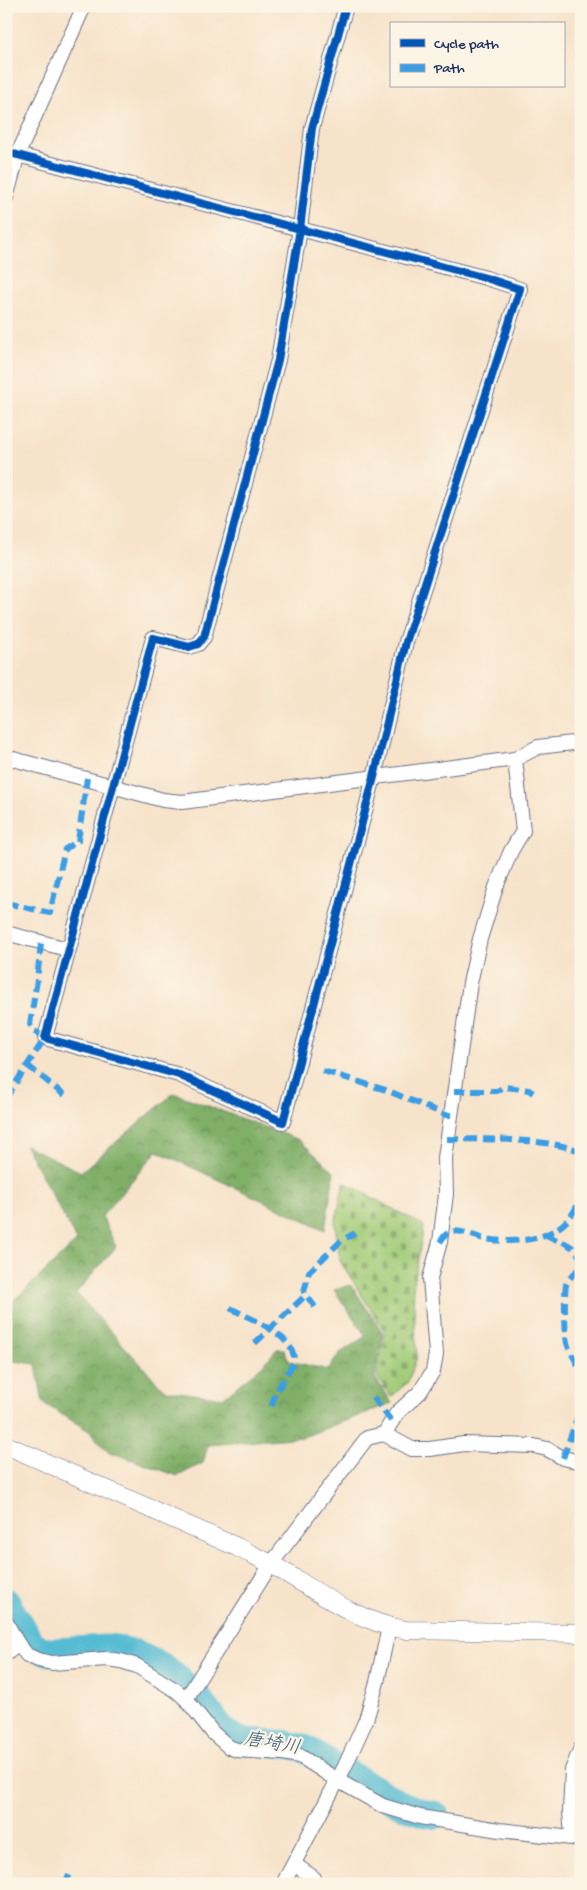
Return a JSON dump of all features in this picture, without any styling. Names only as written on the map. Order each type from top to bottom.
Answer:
[{"type":"street","points":[[6,198],[12,153],[84,6]]},
{"type":"street","points":[[12,153],[300,228],[486,278],[520,289],[406,642],[374,776],[283,1122],[179,1075],[45,1038],[153,638],[189,647],[198,644],[204,637],[278,360],[300,228],[312,128],[346,6]]},
{"type":"street","points":[[6,757],[163,800],[182,802],[515,758],[538,747],[581,742]]},
{"type":"street","points":[[384,1434],[397,1414],[420,1392],[434,1371],[436,1354],[430,1278],[440,1242],[446,1194],[445,1158],[470,982],[480,939],[496,887],[511,850],[523,830],[515,758]]},
{"type":"street","points":[[6,933],[68,949]]},
{"type":"street","points":[[187,1699],[271,1564],[367,1438],[384,1434],[412,1449],[430,1449],[464,1444],[534,1446],[547,1449],[563,1458],[581,1462]]},
{"type":"street","points":[[6,1446],[237,1547],[271,1564],[339,1607],[389,1627],[406,1630],[581,1633]]},
{"type":"street","points":[[6,1622],[18,1644],[28,1655],[38,1660],[52,1663],[106,1659],[121,1660],[137,1666],[164,1681],[187,1699],[213,1733],[229,1747],[237,1750],[300,1756],[341,1774],[384,1806],[420,1817],[499,1830],[575,1837],[570,1811],[572,1770],[581,1748]]},
{"type":"street","points":[[282,1884],[341,1774],[366,1720],[377,1682],[389,1627]]},
{"type":"street","points":[[6,1654],[18,1644]]},
{"type":"street","points":[[294,1864],[314,1878],[315,1884]]},
{"type":"green space","points":[[174,1093],[299,1140],[334,1172],[325,1230],[157,1151],[102,1216],[116,1247],[76,1293],[164,1390],[223,1398],[263,1365],[277,1349],[284,1349],[289,1361],[328,1370],[340,1353],[366,1336],[334,1290],[351,1285],[383,1333],[374,1376],[392,1403],[303,1437],[208,1445],[203,1463],[178,1476],[107,1451],[89,1431],[43,1403],[36,1364],[6,1360],[6,1308],[77,1241],[25,1145],[81,1172]]},
{"type":"green space","points":[[344,1182],[424,1226],[413,1288],[417,1357],[408,1382],[391,1397],[376,1375],[385,1332],[340,1261],[335,1224]]},
{"type":"waterway","name":"唐埼川","points":[[6,1602],[30,1642],[38,1648],[49,1652],[114,1648],[134,1653],[159,1665],[177,1678],[197,1697],[225,1733],[240,1741],[286,1744],[306,1749],[400,1804],[435,1815]]},
{"type":"marked path","points":[[6,903],[50,913],[65,849],[78,841],[87,778]]},
{"type":"marked path","points":[[6,1098],[45,1038],[32,1029],[30,1024],[41,943]]},
{"type":"marked path","points":[[27,1065],[68,1098]]},
{"type":"marked path","points":[[323,1071],[386,1090],[446,1115],[451,1115]]},
{"type":"marked path","points":[[454,1091],[497,1091],[504,1087],[529,1090],[533,1093]]},
{"type":"marked path","points":[[447,1139],[531,1141],[581,1151]]},
{"type":"marked path","points":[[440,1242],[447,1233],[455,1231],[500,1241],[514,1241],[542,1236],[566,1222],[575,1210],[581,1196]]},
{"type":"marked path","points":[[315,1307],[304,1292],[309,1272],[341,1241],[355,1233]]},
{"type":"marked path","points":[[546,1235],[571,1246],[575,1249],[580,1259],[580,1266],[566,1285],[565,1305],[567,1343],[581,1371]]},
{"type":"marked path","points":[[255,1343],[306,1295]]},
{"type":"marked path","points":[[230,1308],[280,1336],[293,1353],[294,1362],[275,1394],[271,1409]]},
{"type":"marked path","points":[[373,1397],[392,1422]]},
{"type":"marked path","points":[[563,1458],[581,1407]]},
{"type":"marked path","points":[[66,1884],[69,1875]]},
{"type":"cycle path","points":[[6,152],[300,229],[486,278],[520,289],[406,642],[374,777],[283,1122],[179,1075],[45,1038],[153,638],[189,647],[198,644],[204,637],[278,360],[300,229],[312,128],[346,6]]}]
